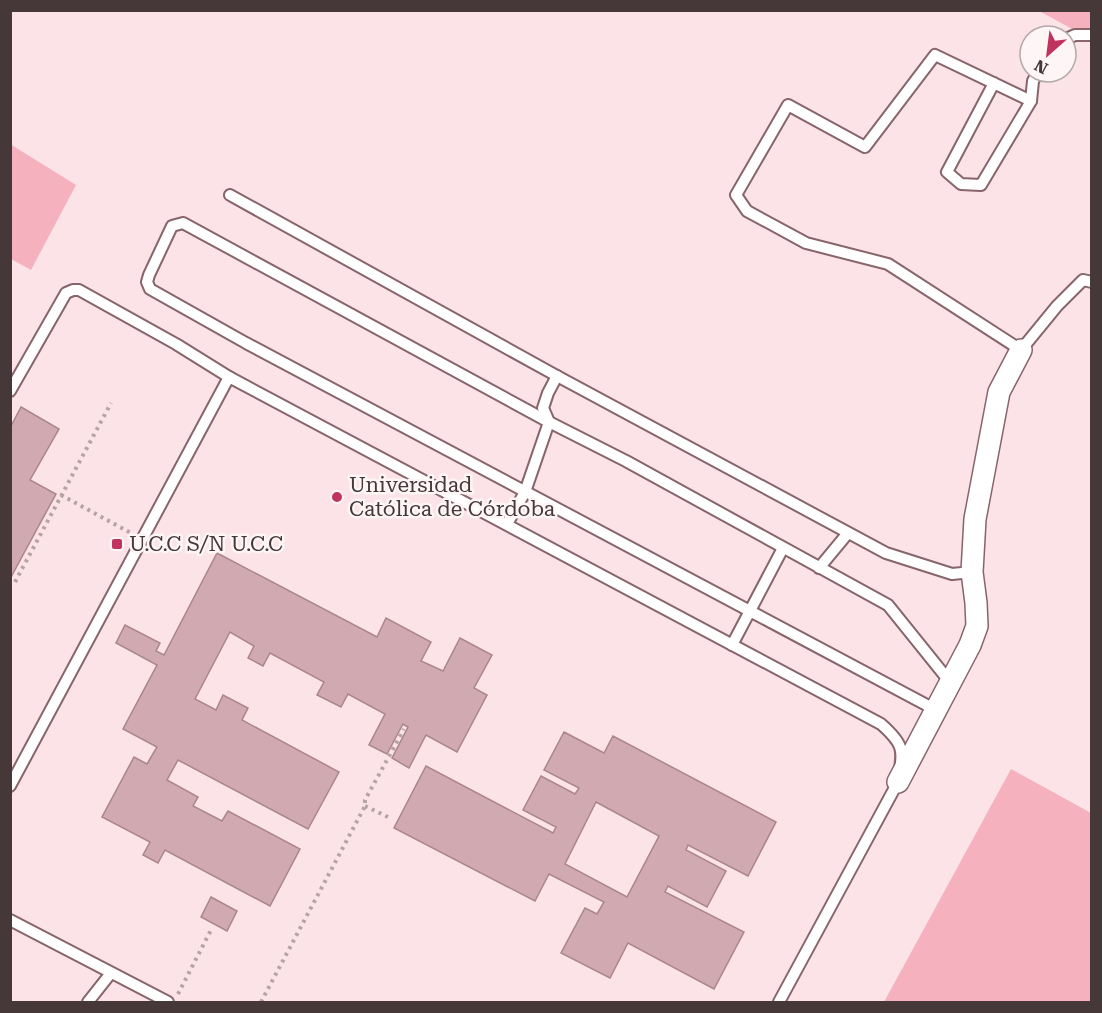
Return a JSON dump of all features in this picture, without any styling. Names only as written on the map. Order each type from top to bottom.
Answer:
[{"type":"street","points":[[898,782],[970,645],[977,626],[972,572],[975,519],[999,392],[1021,350]]},
{"type":"lane","points":[[1031,101],[935,55],[865,147],[788,105],[736,195],[747,211],[806,243],[888,264],[1021,350],[1057,306],[1083,280],[1092,282]]},
{"type":"lane","points":[[994,83],[947,172],[961,184],[981,185],[1031,101],[1033,84]]},
{"type":"lane","points":[[230,195],[557,376],[886,553],[952,574],[972,572]]},
{"type":"lane","points":[[936,710],[246,343],[150,289],[147,282],[149,275],[172,226],[183,223],[888,605],[950,682]]},
{"type":"lane","points":[[10,391],[66,293],[79,290],[176,344],[229,377],[881,724],[897,738],[902,756],[898,782],[779,1002]]},
{"type":"lane","points":[[507,524],[525,492],[549,422],[543,408],[557,376]]},
{"type":"lane","points":[[10,786],[229,377]]},
{"type":"lane","points":[[819,568],[848,532]]},
{"type":"lane","points":[[732,645],[783,548]]},
{"type":"lane","points":[[10,920],[168,1002]]},
{"type":"lane","points":[[88,1002],[111,973]]},
{"type":"path","points":[[15,582],[111,403]]},
{"type":"path","points":[[61,495],[143,538]]},
{"type":"path","points":[[261,1002],[404,729]]},
{"type":"path","points":[[365,806],[392,819]]},
{"type":"path","points":[[173,1002],[212,928]]},
{"type":"shaded area","points":[[1039,11],[1091,11],[1091,39],[1078,32],[1078,24],[1063,24]]},
{"type":"shaded area","points":[[10,144],[76,185],[31,270],[11,259]]},
{"type":"shaded area","points":[[1011,769],[1091,813],[1091,1002],[884,1002]]},
{"type":"building","points":[[21,407],[59,429],[30,480],[56,494],[10,579],[10,428]]},
{"type":"building","points":[[217,553],[377,637],[386,618],[431,642],[421,661],[443,671],[460,638],[492,655],[474,688],[487,695],[457,752],[426,735],[409,768],[392,758],[408,727],[403,724],[387,754],[369,745],[385,714],[348,694],[341,707],[317,695],[324,682],[270,653],[263,666],[248,658],[254,646],[230,632],[195,699],[216,710],[223,695],[248,708],[242,720],[339,772],[308,829],[178,760],[167,780],[198,797],[193,806],[222,821],[228,811],[300,849],[270,906],[165,850],[158,863],[143,855],[150,842],[102,817],[134,757],[147,764],[157,747],[123,729],[157,665],[116,643],[125,625],[160,643],[156,651],[164,655]]},
{"type":"building","points":[[564,732],[604,753],[613,736],[776,822],[748,876],[688,845],[686,850],[726,871],[707,907],[668,886],[665,892],[744,932],[714,989],[628,943],[610,978],[561,953],[585,908],[597,914],[604,902],[549,874],[535,901],[394,828],[426,766],[553,833],[556,827],[523,810],[541,776],[575,794],[579,788],[544,770]],"holes":[[[596,802],[659,836],[627,897],[565,864]]]},
{"type":"building","points":[[211,897],[237,911],[227,931],[201,917]]},
{"type":"place","name":"Universidad Católica de Córdoba","points":[[337,497]]},
{"type":"place","name":"U.C.C S/N U.C.C","points":[[117,544]]}]
